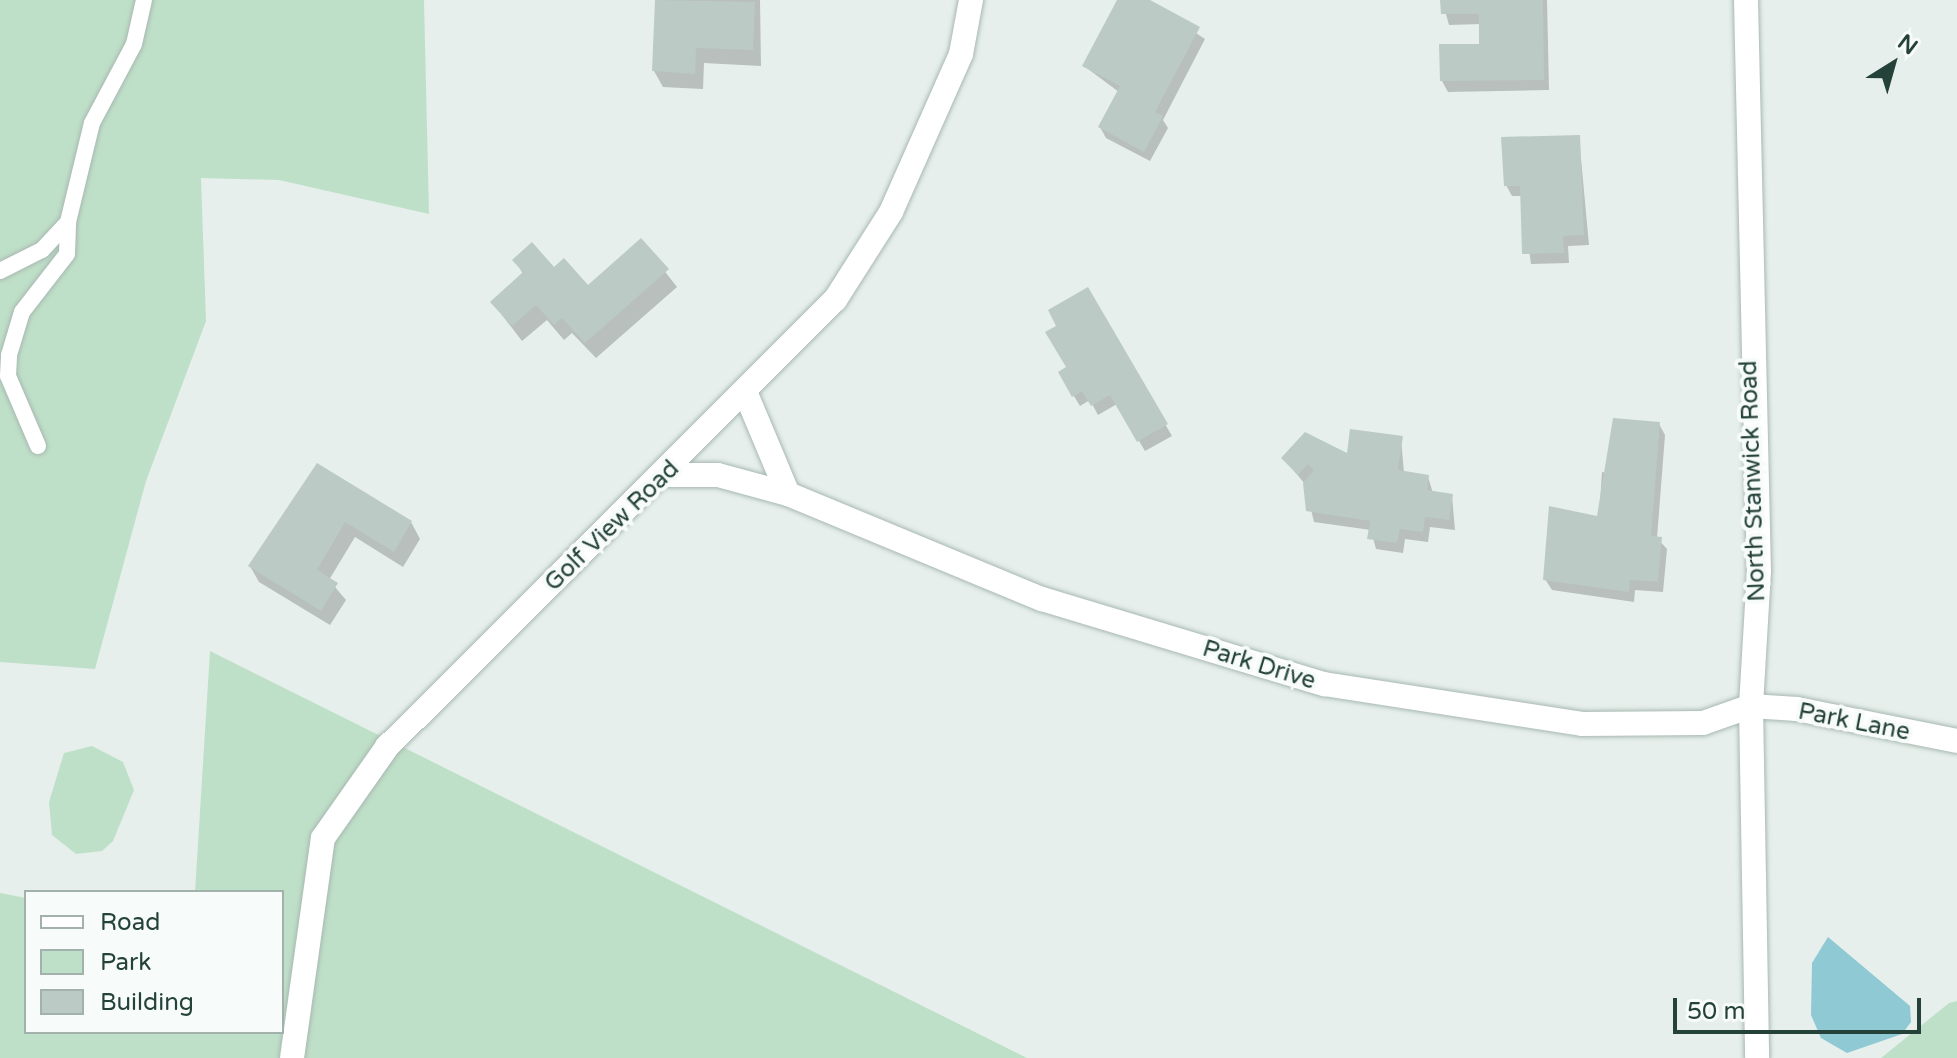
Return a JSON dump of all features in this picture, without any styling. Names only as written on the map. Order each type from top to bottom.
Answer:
[{"type":"street","name":"Golf View Road","points":[[292,1058],[323,838],[387,747],[746,394],[835,300],[891,212],[961,54],[971,0]]},
{"type":"street","name":"North Stanwick Road","points":[[1746,0],[1759,571],[1751,706],[1757,1058]]},
{"type":"street","points":[[746,394],[788,494]]},
{"type":"street","name":"Park Drive","points":[[664,475],[718,475],[788,494],[1042,599],[1324,684],[1582,724],[1703,723],[1751,706]]},
{"type":"street","name":"Park Lane","points":[[1751,706],[1957,741]]},
{"type":"lane","points":[[38,446],[8,376],[9,355],[22,312],[67,254],[68,222],[92,123],[134,44],[144,0]]},
{"type":"lane","points":[[0,271],[42,250],[68,222]]},
{"type":"green space","points":[[0,0],[424,0],[429,214],[279,180],[201,178],[206,321],[146,481],[95,669],[0,662]]},
{"type":"green space","points":[[210,651],[1027,1058],[0,1058],[0,893],[24,898],[24,1034],[284,1034],[284,890],[195,890]]},
{"type":"green space","points":[[92,746],[123,762],[134,790],[113,841],[102,851],[76,854],[52,835],[49,802],[64,753]]},
{"type":"green space","points":[[1957,1001],[1957,1058],[1881,1058],[1949,1003]]},
{"type":"water","points":[[1828,937],[1910,1006],[1911,1022],[1902,1034],[1847,1053],[1821,1038],[1811,1015],[1812,963]]},
{"type":"building","points":[[655,0],[755,2],[753,50],[696,48],[695,74],[652,71]]},
{"type":"building","points":[[1117,0],[1150,0],[1200,27],[1155,112],[1163,116],[1144,152],[1098,127],[1120,86],[1082,66]]},
{"type":"building","points":[[1440,0],[1543,0],[1544,80],[1440,81],[1439,44],[1479,44],[1479,14],[1441,14]]},
{"type":"building","points":[[1580,135],[1584,235],[1563,236],[1564,253],[1522,254],[1520,186],[1504,186],[1501,137]]},
{"type":"building","points":[[641,238],[669,269],[585,343],[562,318],[554,325],[536,305],[512,326],[490,302],[523,272],[512,260],[532,242],[554,267],[564,258],[588,285]]},
{"type":"building","points":[[1088,287],[1168,424],[1137,442],[1110,395],[1091,406],[1082,391],[1072,397],[1058,372],[1066,367],[1045,332],[1056,326],[1048,310]]},
{"type":"building","points":[[1613,418],[1660,422],[1651,536],[1662,537],[1658,582],[1630,580],[1629,592],[1543,580],[1549,506],[1597,516]]},
{"type":"building","points":[[1350,429],[1403,436],[1398,470],[1429,475],[1427,490],[1453,494],[1449,520],[1425,517],[1423,532],[1400,529],[1397,543],[1367,539],[1370,521],[1306,511],[1303,483],[1314,470],[1308,464],[1298,475],[1281,458],[1305,432],[1347,453]]},
{"type":"building","points":[[317,463],[412,521],[394,552],[345,522],[317,570],[338,583],[321,611],[248,566]]}]
